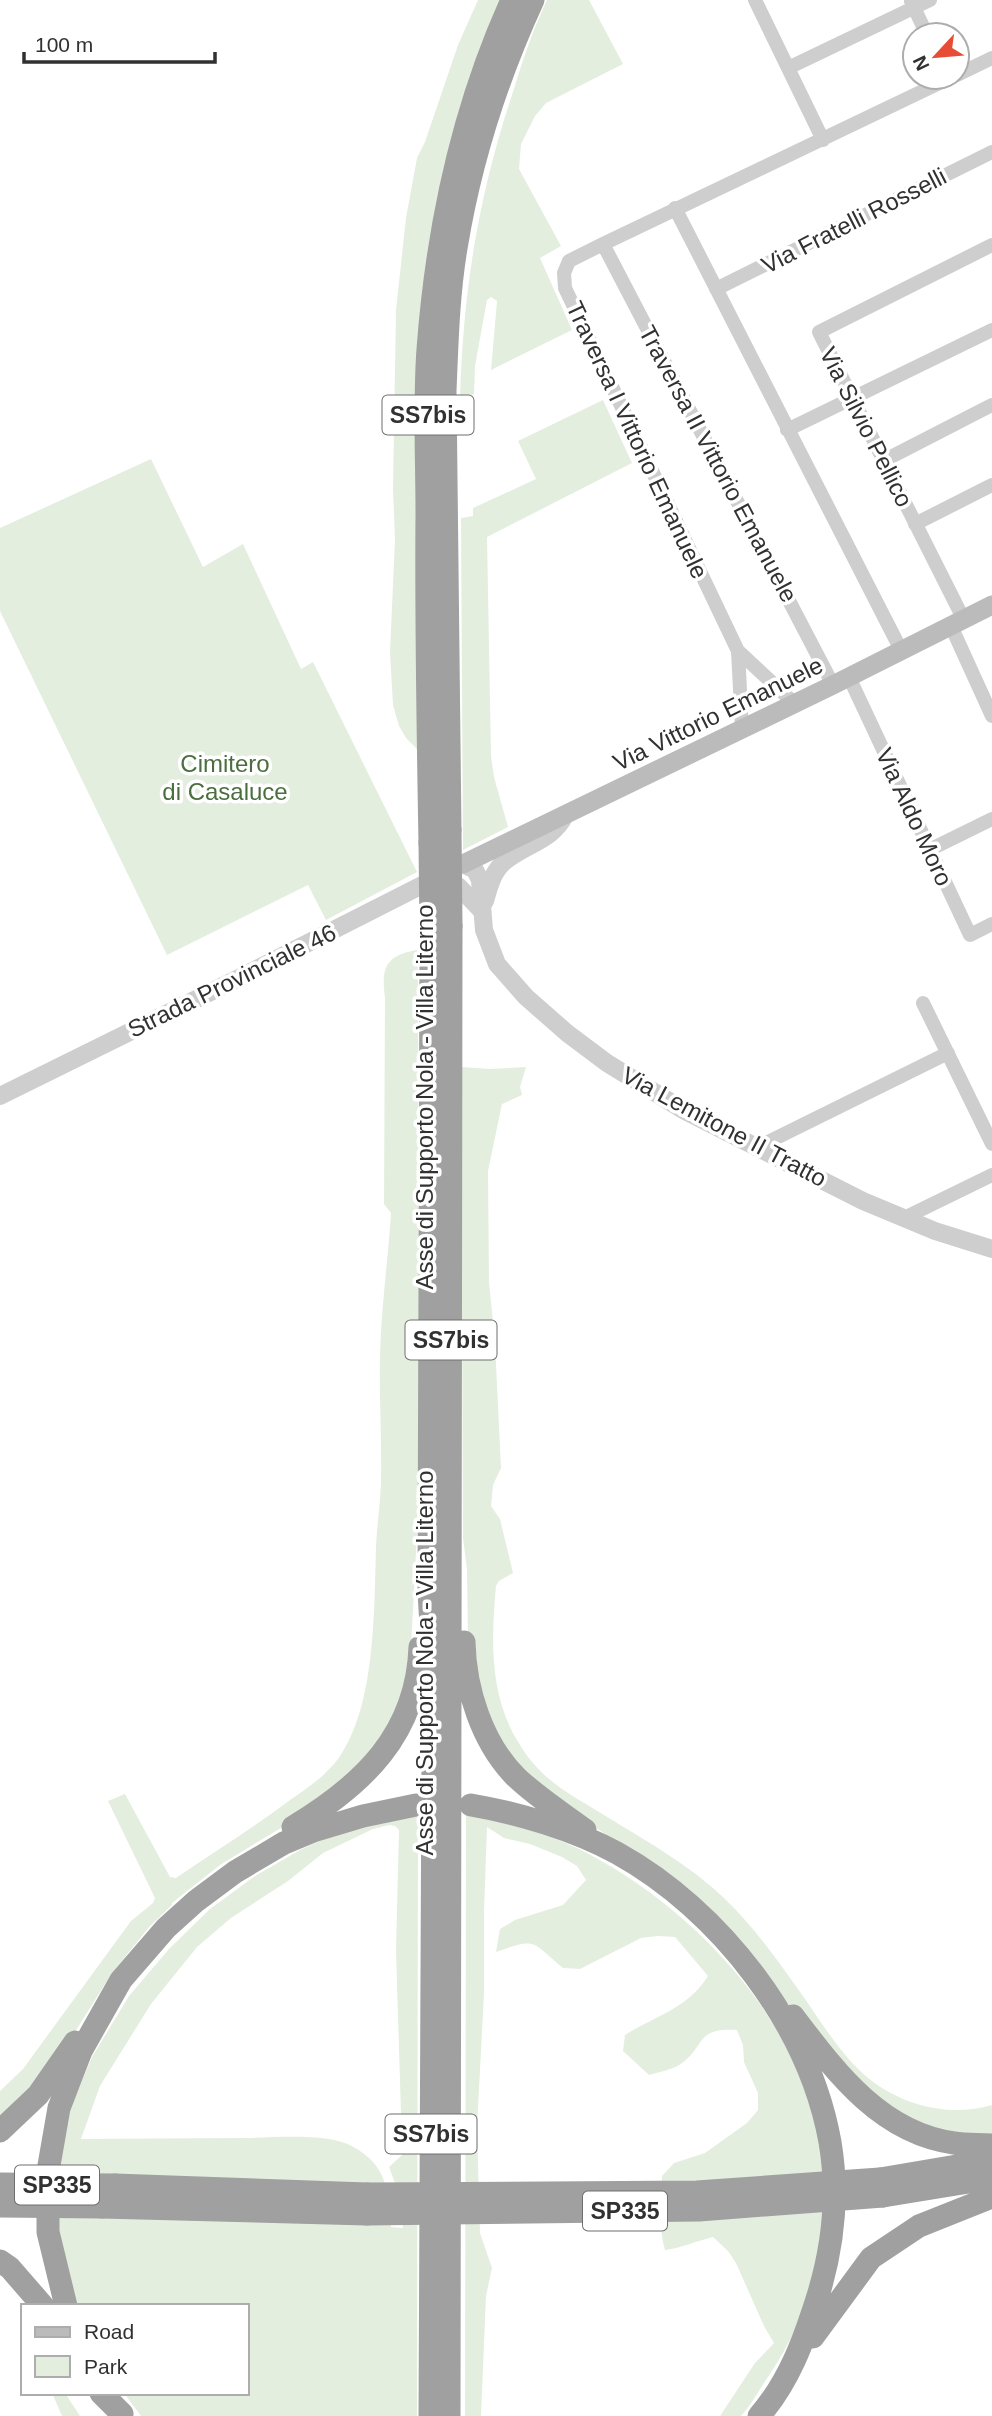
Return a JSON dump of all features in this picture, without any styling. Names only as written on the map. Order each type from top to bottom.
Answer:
[{"type":"highway","name":"Asse di Supporto Nola - Villa Literno","points":[[449,2416],[452,1560],[441,929],[430,843],[426,641],[428,352],[438,257],[455,165],[467,119],[498,31],[512,0]]},
{"type":"highway","name":"Asse di Supporto Nola - Villa Literno","points":[[430,2416],[433,1745],[429,1593],[441,929],[450,830],[446,418],[448,321],[456,248],[470,186],[491,108],[533,0]]},
{"type":"highway","points":[[452,1560],[463,1600],[464,1658],[471,1692],[487,1738],[503,1762],[516,1777],[710,1922],[761,1984],[798,2050],[820,2101],[833,2166],[834,2210],[829,2256],[811,2321],[794,2362]]},
{"type":"highway","points":[[66,2304],[48,2232],[48,2171],[59,2108],[82,2051],[109,1998],[166,1928],[196,1901],[271,1841],[318,1812],[358,1782],[387,1748],[411,1698],[419,1666],[421,1618],[429,1593]]},
{"type":"highway","points":[[235,1872],[284,1843],[313,1831],[363,1815],[416,1805]]},
{"type":"highway","points":[[471,1805],[550,1825],[616,1852]]},
{"type":"highway","points":[[761,1984],[785,2004],[836,2073],[878,2110],[903,2126],[934,2138],[954,2143],[992,2145]]},
{"type":"highway","points":[[0,2131],[38,2095],[92,2015],[109,1998]]},
{"type":"highway","name":"SP335","points":[[882,2187],[992,2160]]},
{"type":"highway","name":"SP335","points":[[0,2206],[367,2204],[882,2187],[992,2178]]},
{"type":"highway","name":"SP335","points":[[0,2184],[115,2185],[367,2204]]},
{"type":"highway","points":[[759,2416],[794,2362],[871,2258],[919,2226],[992,2197]]},
{"type":"highway","points":[[0,2261],[10,2268],[41,2304]]},
{"type":"highway","points":[[103,2395],[123,2415]]},
{"type":"highway","points":[[112,2395],[123,2415]]},
{"type":"main road","name":"Via Vittorio Emanuele","points":[[463,864],[795,704],[992,605]]},
{"type":"street","points":[[755,0],[823,139]]},
{"type":"street","points":[[788,68],[912,4],[930,0]]},
{"type":"street","points":[[912,4],[920,21]]},
{"type":"street","points":[[971,68],[992,58]]},
{"type":"street","points":[[603,244],[922,91]]},
{"type":"street","name":"Via Fratelli Rosselli","points":[[716,289],[992,152]]},
{"type":"street","points":[[675,208],[901,650]]},
{"type":"street","name":"Traversa I Vittorio Emanuele","points":[[603,244],[569,261],[564,273],[565,288],[738,651],[795,704]]},
{"type":"street","name":"Traversa II Vittorio Emanuele","points":[[603,244],[841,681]]},
{"type":"street","name":"Via Silvio Pellico","points":[[992,245],[819,332],[915,524],[957,623],[992,716]]},
{"type":"street","points":[[787,430],[992,330]]},
{"type":"street","points":[[883,461],[992,405]]},
{"type":"street","points":[[915,524],[992,485]]},
{"type":"street","name":"Traversa I Vittorio Emanuele","points":[[738,651],[742,729]]},
{"type":"street","name":"Via Aldo Moro","points":[[841,681],[970,934],[992,924]]},
{"type":"street","points":[[482,911],[490,882],[504,862],[548,835],[561,824],[565,815]]},
{"type":"street","points":[[929,850],[992,818]]},
{"type":"street","name":"Strada Provinciale 46","points":[[0,1096],[463,864]]},
{"type":"street","name":"Via Lemitone II Tratto","points":[[463,864],[466,884],[482,911],[484,930],[497,964],[510,981],[567,1032],[629,1079],[685,1111],[863,1200],[904,1218],[992,1249]]},
{"type":"street","points":[[416,888],[440,884],[458,886],[482,911]]},
{"type":"street","points":[[923,1003],[992,1144]]},
{"type":"street","points":[[758,1147],[948,1053]]},
{"type":"street","points":[[904,1218],[992,1175]]},
{"type":"green space","points":[[478,0],[500,0],[475,66],[418,750],[399,726],[393,705],[390,652],[395,539],[393,489],[396,310],[406,218],[417,158],[458,45]]},
{"type":"green space","points":[[547,0],[589,0],[623,64],[546,103],[535,116],[521,144],[519,169],[561,246],[540,258],[572,330],[491,370],[497,301],[491,297],[487,300],[475,366],[474,394],[460,399],[469,283],[481,208],[500,133],[532,35]]},
{"type":"green space","points":[[603,400],[632,463],[487,537],[491,756],[508,827],[463,850],[461,518],[473,516],[473,508],[536,479],[518,441]]},
{"type":"green space","name":"Cimitero di Casaluce","points":[[151,459],[203,567],[243,544],[301,669],[313,662],[417,872],[326,920],[308,885],[167,955],[0,611],[0,528]]},
{"type":"green space","points":[[418,950],[419,1495],[410,1666],[387,1736],[317,1806],[220,1865],[172,1903],[112,1973],[63,2051],[0,2125],[0,2091],[23,2069],[131,1921],[153,1903],[155,1898],[108,1801],[125,1794],[170,1877],[176,1878],[322,1776],[338,1759],[360,1712],[373,1628],[381,1483],[381,1338],[391,1213],[384,1204],[384,979],[392,959]]},
{"type":"green space","points":[[461,1067],[526,1067],[520,1087],[522,1095],[502,1104],[488,1171],[489,1282],[501,1468],[493,1485],[491,1506],[500,1519],[513,1573],[499,1581],[496,1586],[493,1648],[497,1688],[510,1727],[520,1745],[547,1777],[683,1865],[726,1900],[758,1935],[837,2045],[865,2076],[903,2099],[932,2108],[962,2110],[992,2105],[992,2135],[940,2132],[873,2102],[790,2006],[749,1953],[666,1875],[547,1795],[494,1737],[468,1639],[467,1569],[463,1538]]},
{"type":"green space","points":[[418,1813],[417,2416],[141,2416],[125,2395],[248,2395],[248,2304],[75,2304],[55,2231],[55,2180],[69,2112],[92,2057],[129,1996],[169,1949],[210,1909],[255,1876],[300,1850],[346,1829]],"holes":[[[389,1825],[399,1830],[396,1950],[402,2155],[389,2167],[399,2194],[403,2228],[391,2227],[387,2191],[379,2170],[364,2153],[341,2142],[298,2137],[81,2139],[100,2086],[151,2004],[197,1947],[231,1918],[288,1881],[323,1853],[373,1829]]]},
{"type":"green space","points":[[466,1814],[558,1840],[587,1853],[635,1882],[681,1917],[723,1958],[760,2003],[790,2053],[812,2106],[825,2161],[827,2219],[824,2241],[799,2320],[779,2360],[741,2416],[720,2416],[755,2363],[774,2343],[728,2251],[713,2237],[665,2250],[661,2213],[662,2176],[674,2163],[705,2153],[747,2123],[758,2110],[758,2093],[744,2062],[743,2045],[737,2030],[724,2030],[708,2035],[682,2063],[649,2075],[623,2051],[625,2035],[681,2004],[708,1976],[675,1937],[641,1938],[580,1969],[563,1968],[533,1945],[520,1945],[496,1952],[500,1929],[515,1920],[563,1905],[586,1880],[577,1866],[562,1857],[530,1844],[504,1838],[487,1827],[484,1993],[477,2127],[480,2233],[492,2268],[486,2296],[481,2416],[465,2416]]},
{"type":"green space","points":[[53,2395],[66,2395],[80,2416],[62,2416]]}]
